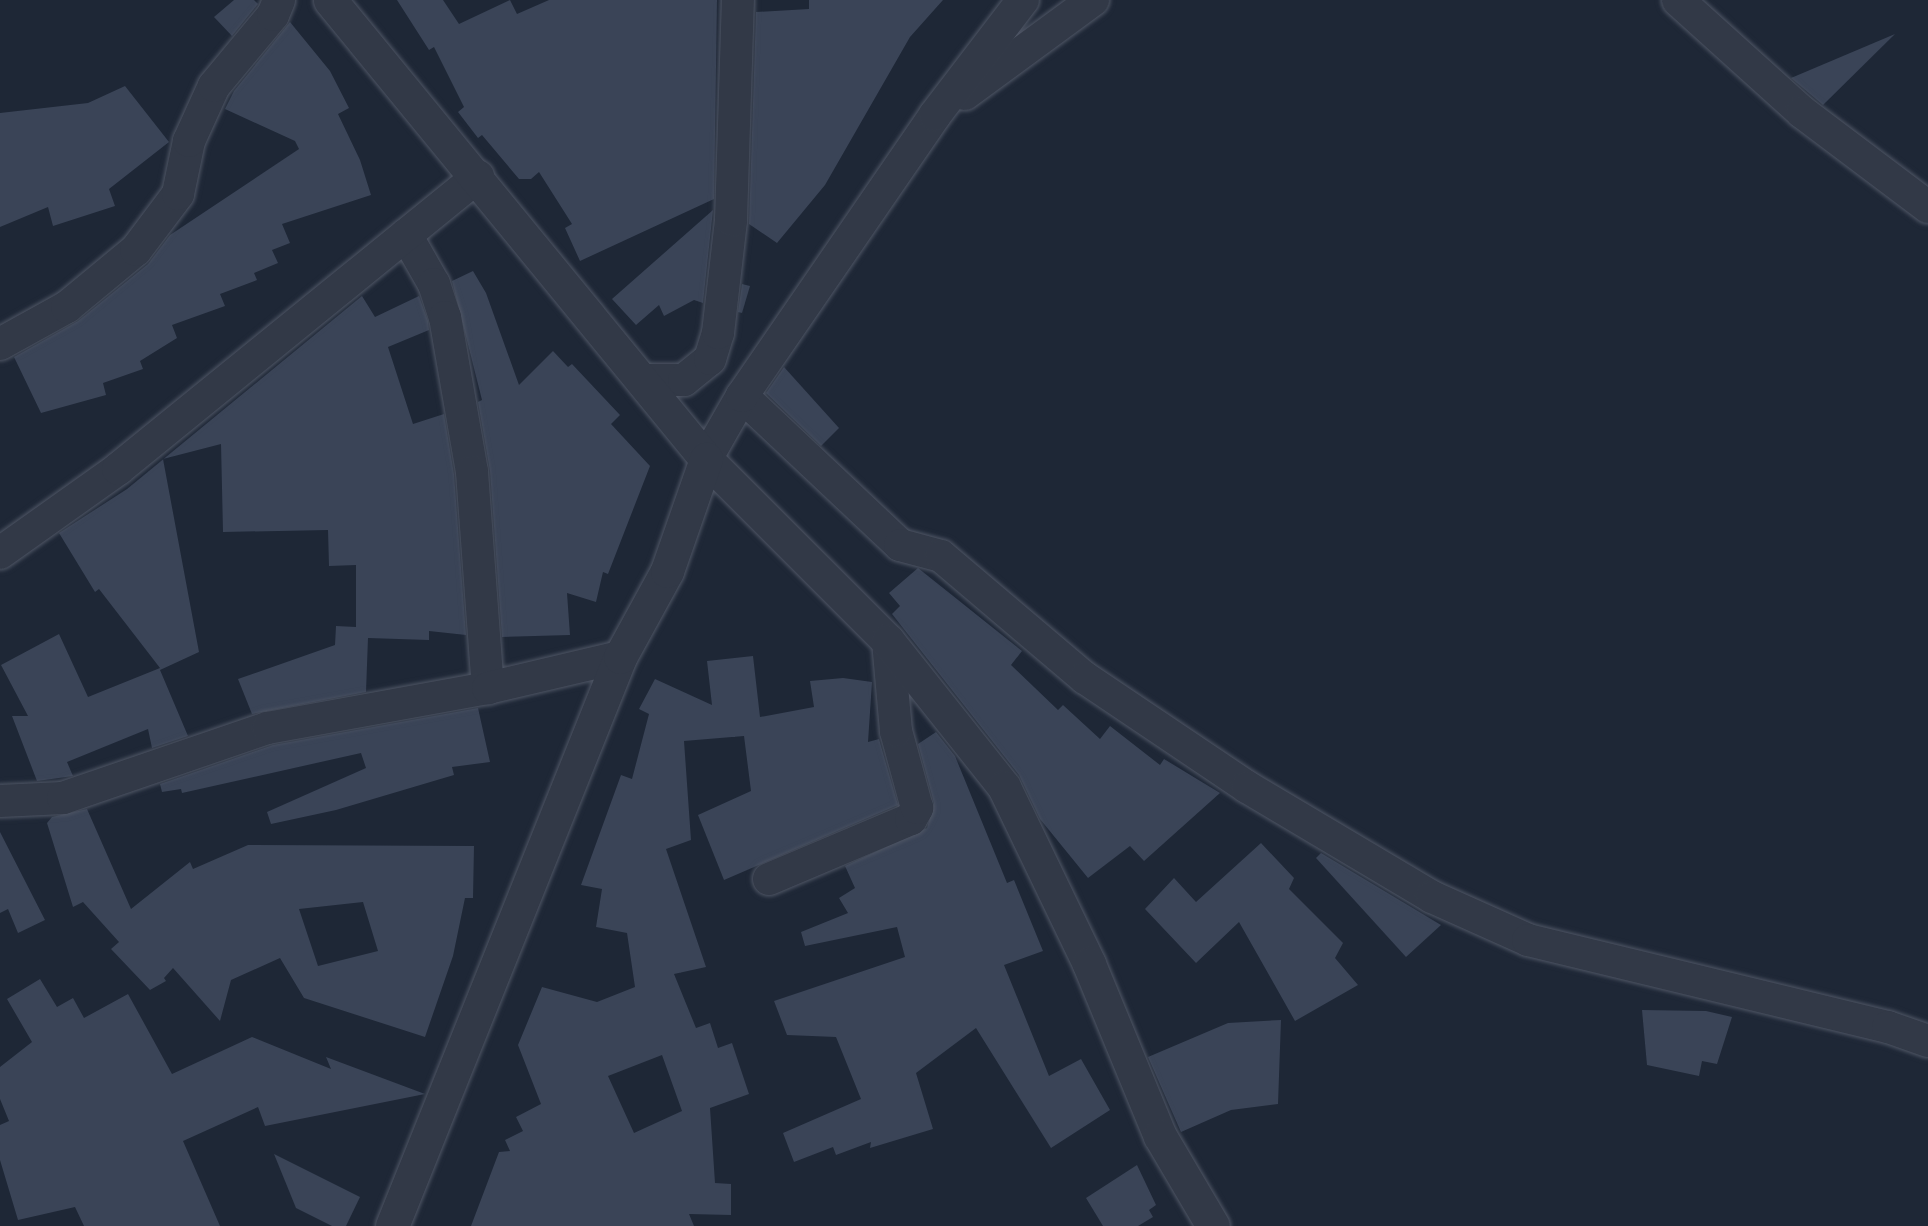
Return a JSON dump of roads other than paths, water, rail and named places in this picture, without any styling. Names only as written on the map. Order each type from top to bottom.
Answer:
[{"type":"street","points":[[0,344],[67,307],[136,250],[178,194],[189,141],[214,86],[273,15],[279,0]]},
{"type":"street","points":[[330,0],[478,176],[706,459],[888,641],[1004,787],[1089,964],[1160,1136],[1213,1226]]},
{"type":"street","points":[[643,380],[684,380],[710,359],[718,333],[731,220],[738,0]]},
{"type":"street","points":[[392,1226],[620,657],[667,571],[706,459],[742,396],[935,116],[1023,0]]},
{"type":"street","points":[[935,116],[1093,0]]},
{"type":"street","points":[[1678,0],[1802,112],[1928,207]]},
{"type":"street","points":[[0,553],[118,469],[478,176]]},
{"type":"street","points":[[406,235],[434,284],[446,317],[472,472],[488,688]]},
{"type":"street","points":[[742,396],[900,545],[941,556],[1085,678],[1247,787],[1432,897],[1528,940],[1888,1027],[1928,1041]]},
{"type":"street","points":[[769,879],[911,819],[917,808],[896,731],[888,641]]},
{"type":"street","points":[[0,801],[63,798],[267,728],[488,688],[620,657]]}]
